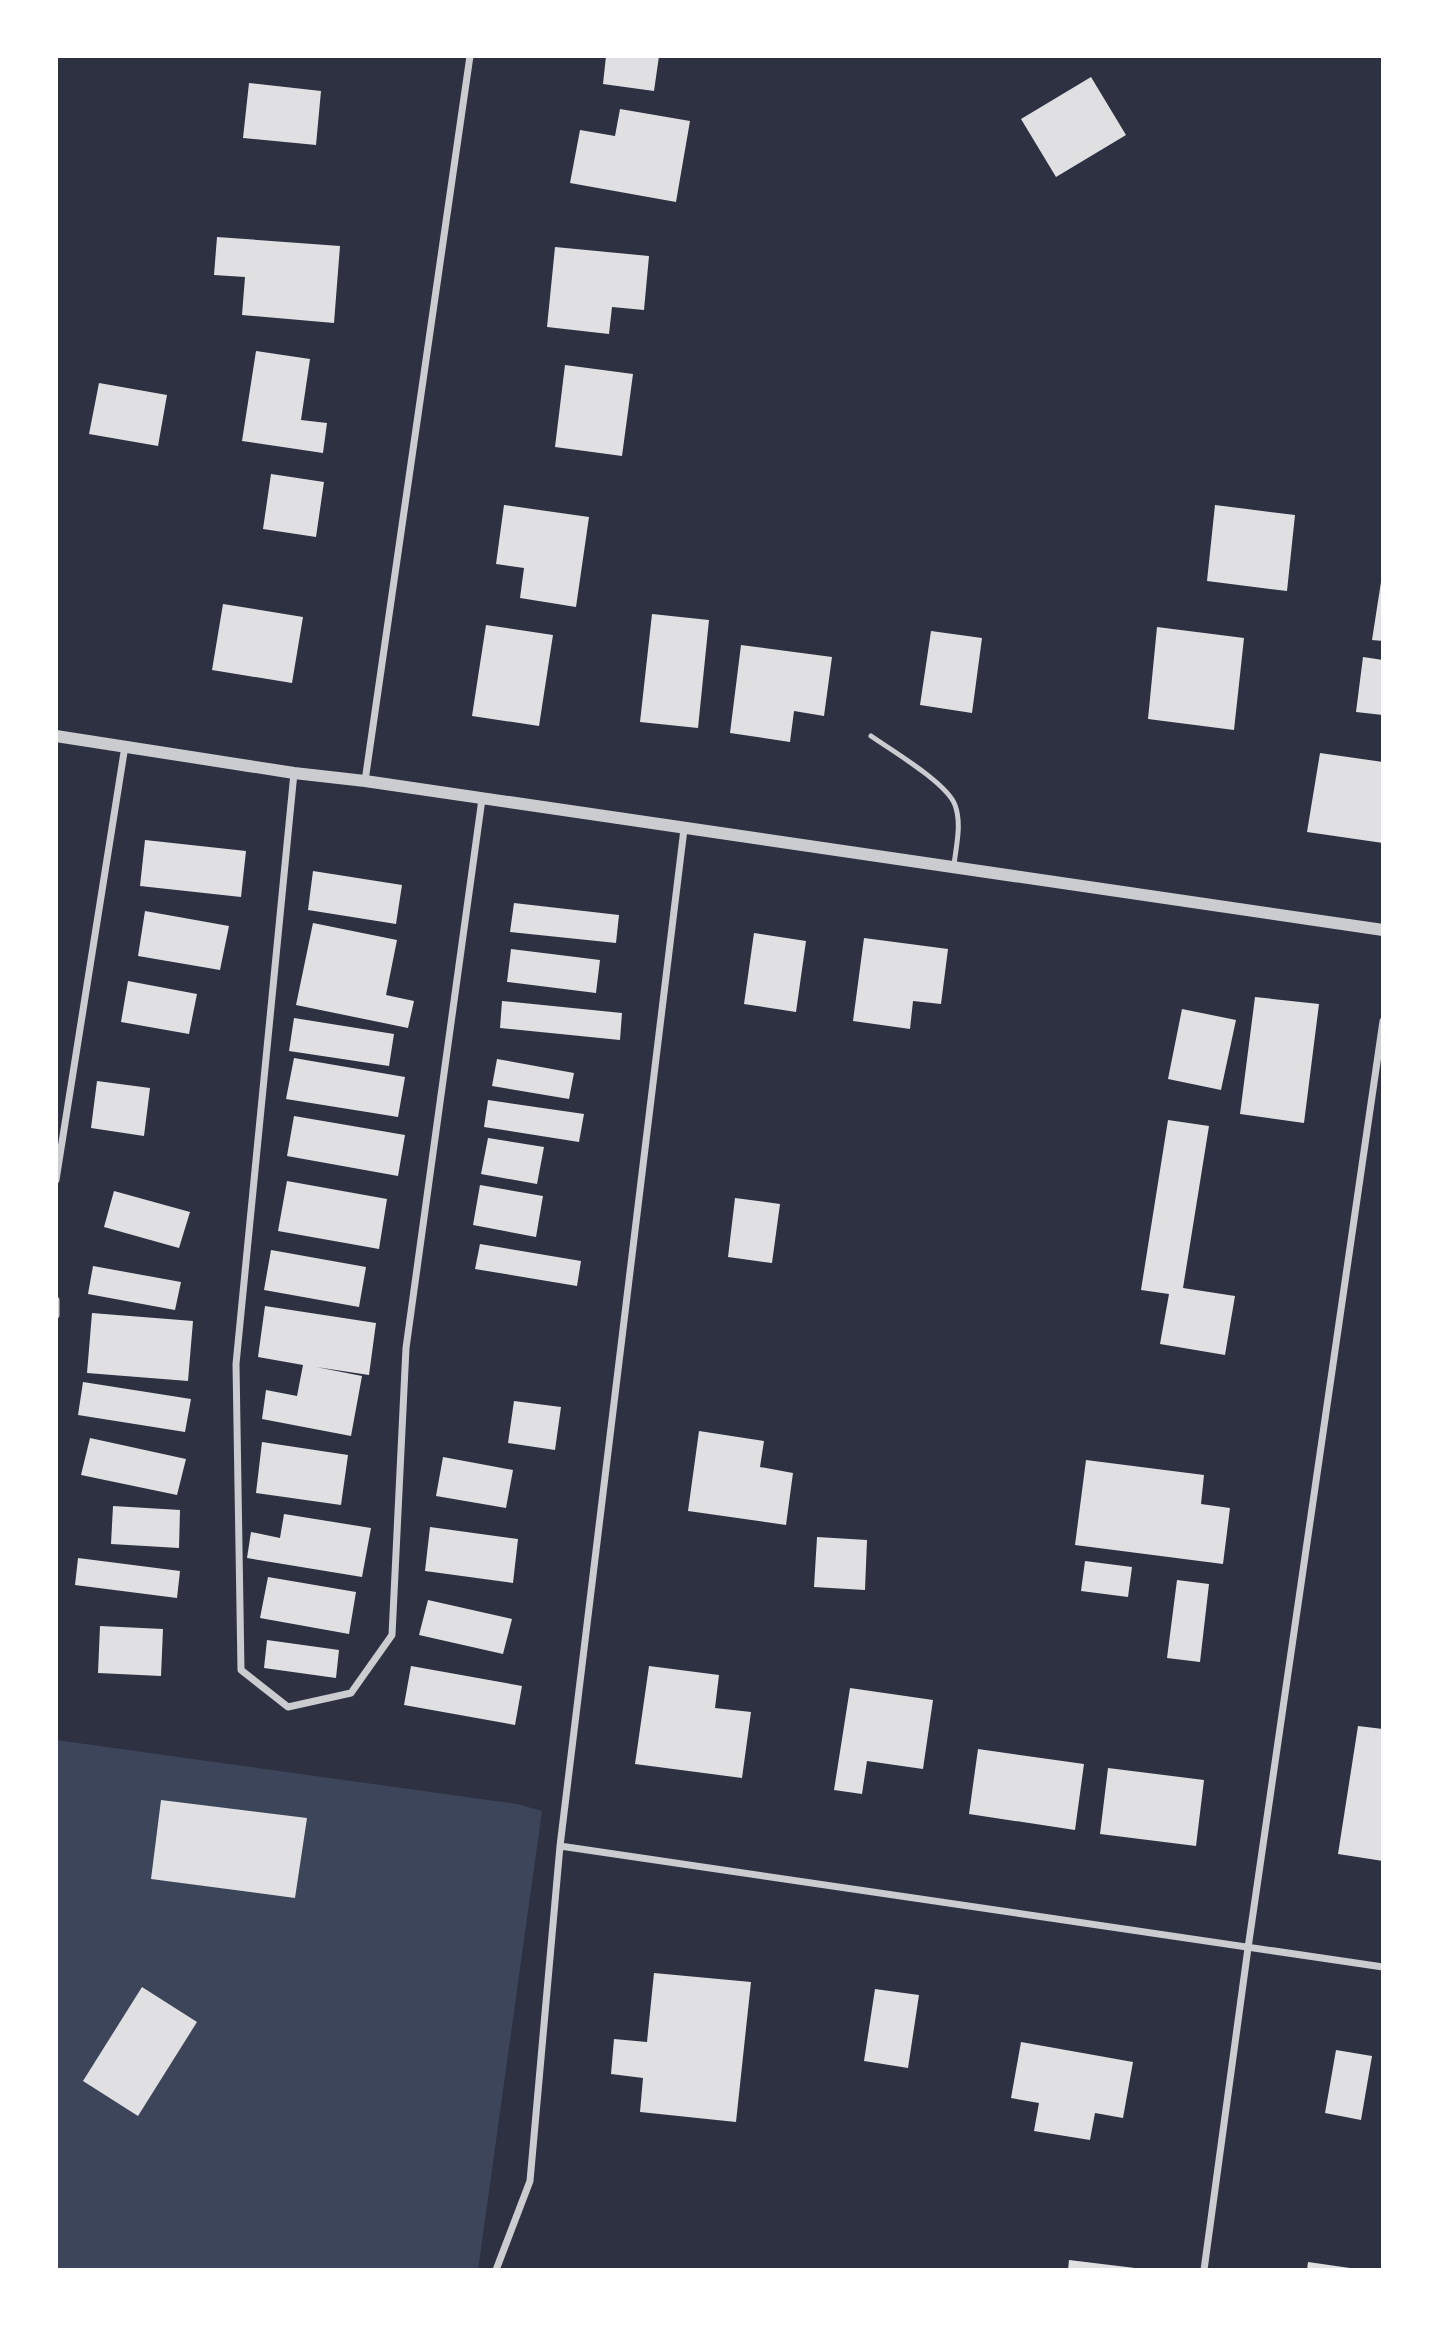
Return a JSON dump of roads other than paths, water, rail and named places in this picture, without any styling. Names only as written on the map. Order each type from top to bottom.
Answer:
[{"type":"street","points":[[365,782],[470,56]]},
{"type":"street","points":[[56,736],[294,773],[1383,930]]},
{"type":"street","points":[[56,1181],[125,746]]},
{"type":"street","points":[[294,773],[236,1364],[241,1670],[288,1707],[351,1693],[392,1635],[406,1348],[482,799]]},
{"type":"street","points":[[496,2270],[530,2181],[560,1846],[684,829]]},
{"type":"street","points":[[1204,2270],[1248,1948],[1383,1021]]},
{"type":"street","points":[[56,1300],[56,1315]]},
{"type":"street","points":[[560,1846],[1383,1968]]},
{"type":"lane","points":[[871,736],[939,784],[955,803],[958,823],[954,869]]}]
